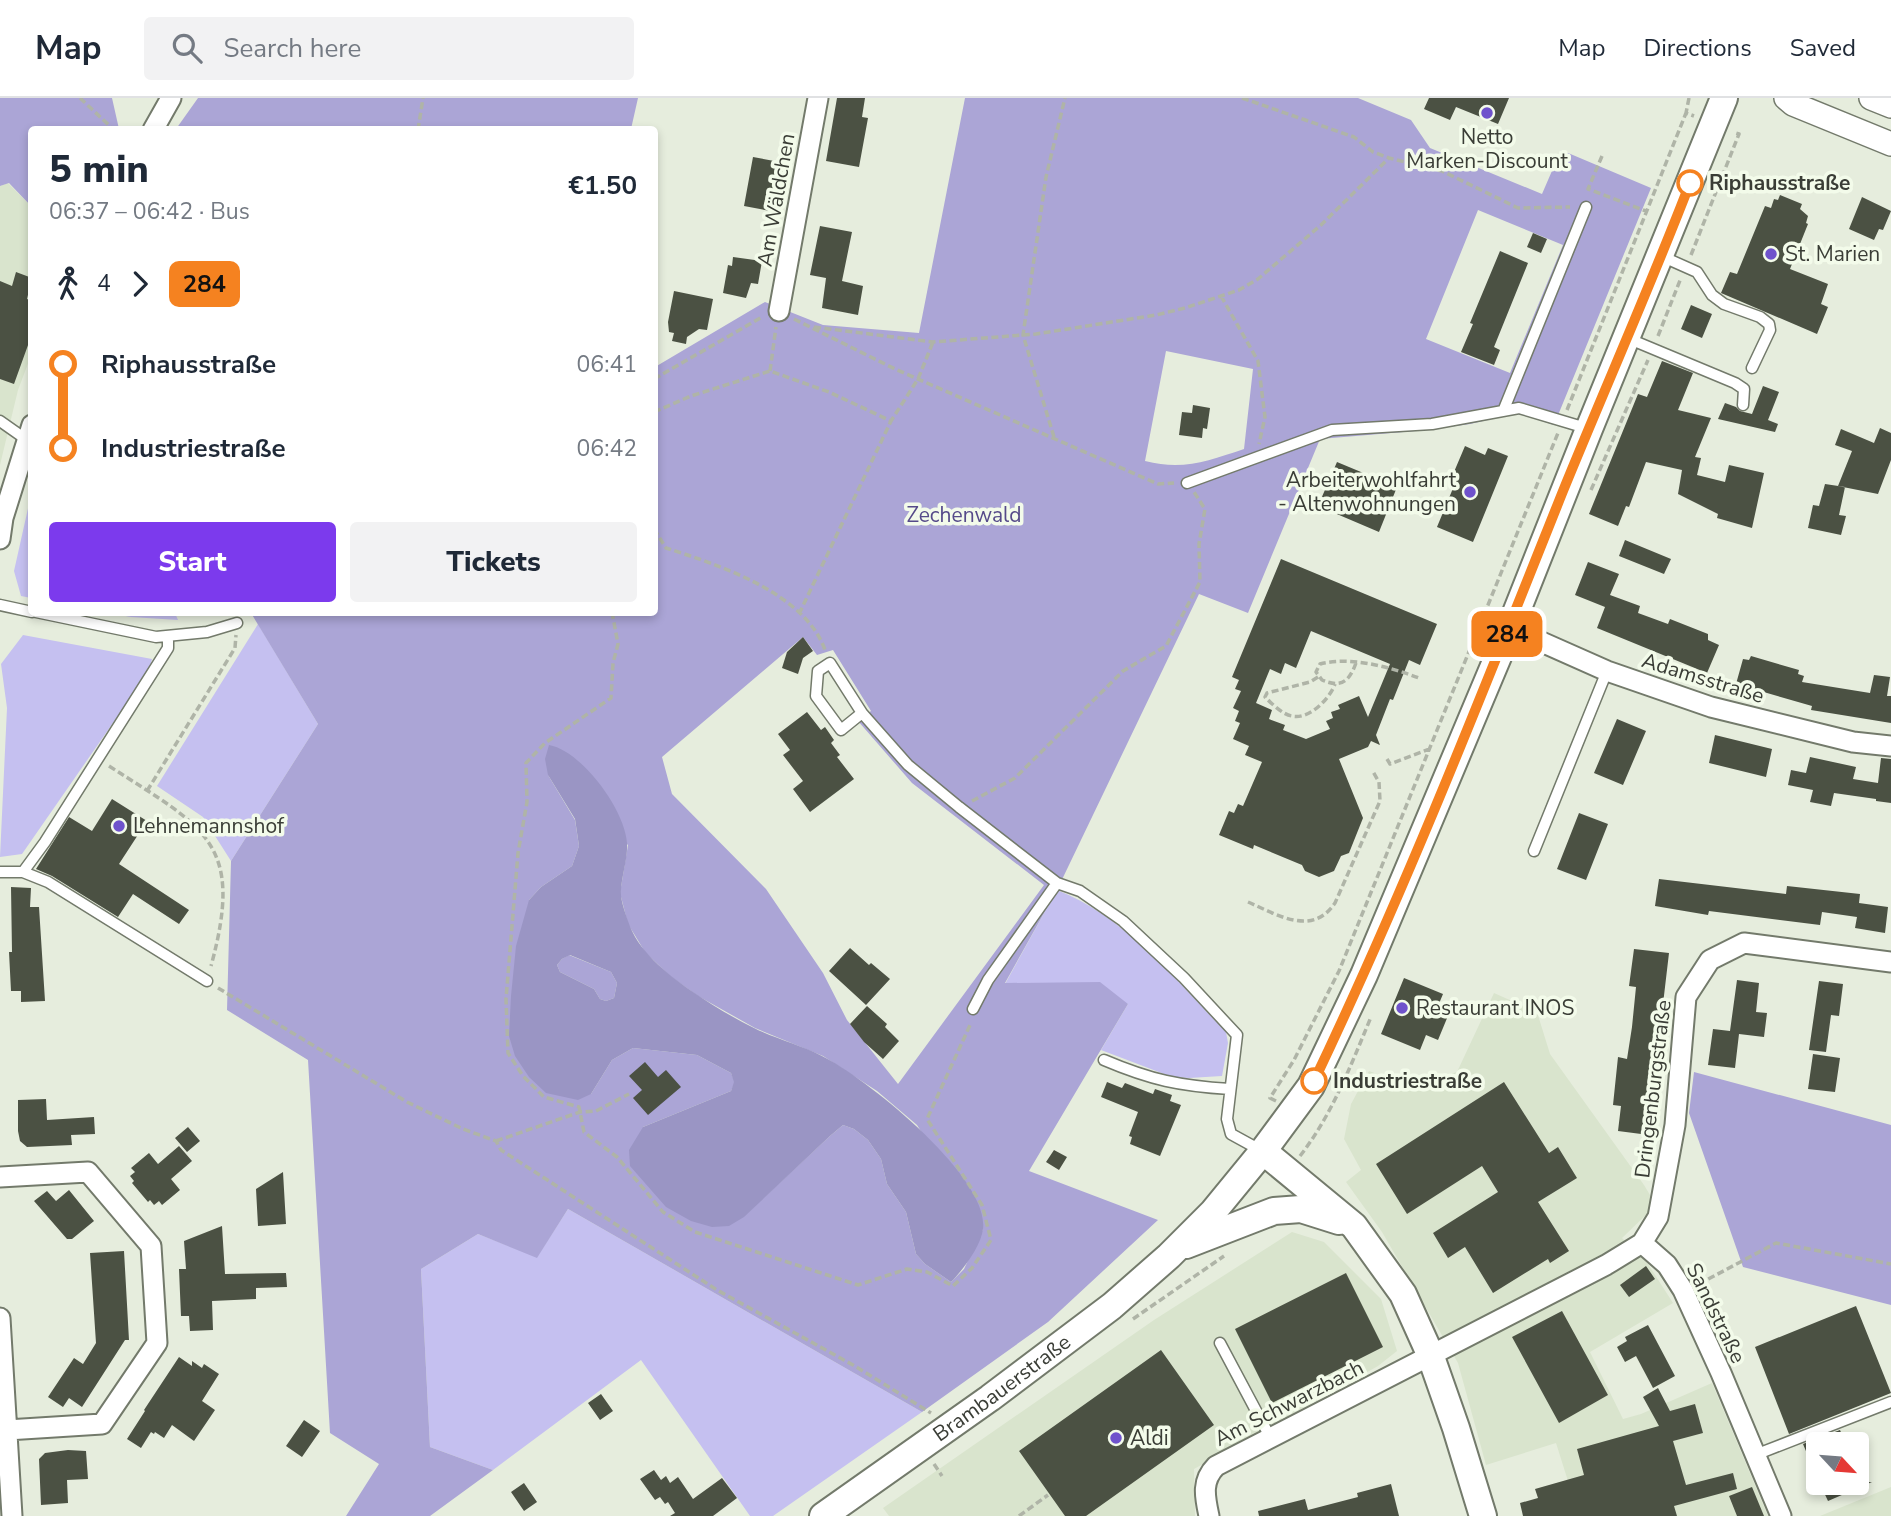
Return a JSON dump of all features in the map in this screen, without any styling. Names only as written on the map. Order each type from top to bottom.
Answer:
[{"type":"main road","name":"Brambauerstraße","points":[[823,1516],[944,1431],[1112,1306],[1213,1212],[1311,1086],[1364,975],[1510,628],[1724,98]]},
{"type":"main road","points":[[1263,1151],[1354,1226],[1403,1294],[1430,1354],[1483,1516]]},
{"type":"main road","name":"Brambauerstraße","points":[[1175,1250],[1274,1211],[1301,1209],[1354,1226]]},
{"type":"street","points":[[155,126],[171,98]]},
{"type":"street","name":"Am Wäldchen","points":[[779,311],[818,98]]},
{"type":"street","points":[[1786,98],[1793,104],[1891,144]]},
{"type":"street","points":[[1871,98],[1891,106]]},
{"type":"street","points":[[0,540],[28,436]]},
{"type":"street","name":"Adamsstraße","points":[[1510,628],[1607,671],[1711,707],[1853,743],[1891,746]]},
{"type":"street","name":"Dringenburgstraße","points":[[1642,1243],[1658,1217],[1675,1125],[1686,997],[1710,960],[1744,943],[1891,961]]},
{"type":"street","points":[[0,1177],[88,1172],[150,1245],[157,1343],[102,1424],[6,1430]]},
{"type":"street","points":[[1430,1354],[1606,1265],[1642,1243]]},
{"type":"street","name":"Sandstraße","points":[[1642,1243],[1667,1265],[1683,1290],[1781,1516]]},
{"type":"street","points":[[0,1318],[12,1516]]},
{"type":"street","name":"Am Schwarzbach","points":[[1209,1516],[1205,1492],[1209,1472],[1216,1466],[1430,1354]]},
{"type":"lane","points":[[1504,409],[1586,207]]},
{"type":"lane","points":[[1661,256],[1697,272],[1712,295],[1724,304],[1760,317],[1769,324],[1770,330],[1752,368]]},
{"type":"lane","points":[[1627,338],[1735,383],[1744,389],[1743,405]]},
{"type":"lane","points":[[1188,482],[1332,430],[1432,424],[1519,408],[1589,429]]},
{"type":"lane","points":[[0,421],[28,433]]},
{"type":"lane","points":[[0,605],[28,611]]},
{"type":"lane","points":[[54,616],[156,637],[207,632],[237,623]]},
{"type":"lane","points":[[23,872],[45,842],[168,648],[168,636]]},
{"type":"lane","points":[[862,713],[841,730],[816,696],[818,671],[830,663],[862,713],[908,765],[1057,883],[1080,891],[1123,921],[1184,978],[1237,1035],[1227,1119],[1231,1134],[1263,1151]]},
{"type":"lane","points":[[1534,851],[1607,671]]},
{"type":"lane","points":[[0,872],[23,872],[48,882],[207,981]]},
{"type":"lane","points":[[973,1009],[988,980],[1057,883]]},
{"type":"lane","points":[[1104,1060],[1140,1076],[1172,1083],[1230,1089]]},
{"type":"lane","points":[[1220,1343],[1270,1437]]},
{"type":"lane","points":[[1755,1455],[1891,1402]]},
{"type":"path","points":[[80,98],[110,126]]},
{"type":"path","points":[[419,126],[423,98]]},
{"type":"path","points":[[1054,438],[1023,335],[1046,177],[1065,98]]},
{"type":"path","points":[[1242,98],[1354,137],[1373,152],[1389,159],[1442,171],[1518,208],[1586,207],[1601,194]]},
{"type":"path","points":[[1320,1128],[1270,1098],[1294,1060],[1339,971],[1686,113]]},
{"type":"path","points":[[1602,156],[1588,189],[1674,222]]},
{"type":"path","points":[[810,327],[933,342],[1023,335],[1156,315],[1239,290],[1258,279],[1321,225],[1389,159]]},
{"type":"path","points":[[1221,296],[1258,361],[1265,416],[1257,457]]},
{"type":"path","points":[[770,371],[779,311]]},
{"type":"path","points":[[658,377],[760,318],[779,311],[918,379],[1158,484],[1188,482],[1205,509],[1199,544],[1200,582],[1166,646],[1123,671],[1015,778],[959,807]]},
{"type":"path","points":[[799,614],[891,421],[918,379],[933,342]]},
{"type":"path","points":[[658,410],[691,396],[770,371],[829,392],[891,421]]},
{"type":"path","points":[[658,535],[666,548],[727,568],[780,597],[819,632],[830,663]]},
{"type":"path","points":[[613,616],[618,643],[613,663],[611,698],[545,743],[526,763],[527,802],[518,853],[506,999],[508,1053],[523,1076],[544,1097],[579,1107],[584,1132],[617,1157],[663,1212],[695,1232],[858,1285],[907,1269],[927,1272],[953,1286],[972,1268],[991,1240],[982,1205],[928,1119],[971,1024],[973,1009]]},
{"type":"path","points":[[147,791],[235,648],[237,623]]},
{"type":"path","points":[[1318,677],[1316,672],[1320,664],[1333,660],[1398,670],[1419,678]]},
{"type":"path","points":[[1318,677],[1335,684],[1348,680],[1356,663]]},
{"type":"path","points":[[1318,677],[1310,682],[1267,693],[1265,697],[1283,712],[1297,716],[1315,709],[1332,694],[1335,684]]},
{"type":"path","points":[[1387,759],[1390,764],[1464,736]]},
{"type":"path","points":[[97,759],[178,811],[197,827],[212,846],[220,865],[224,894],[220,931],[207,981],[407,1102],[463,1129],[496,1141],[580,1112],[596,1111],[629,1094]]},
{"type":"path","points":[[1248,902],[1283,917],[1308,922],[1321,919],[1327,914],[1380,802],[1379,782],[1372,770]]},
{"type":"path","points":[[496,1141],[500,1150],[705,1283],[853,1365],[933,1414],[944,1431]]},
{"type":"path","points":[[1683,1290],[1712,1279],[1776,1242],[1891,1264]]},
{"type":"path","points":[[931,1460],[942,1476]]},
{"type":"path","points":[[1019,1516],[1048,1495]]},
{"type":"shaded area","points":[[8,183],[28,203],[28,364],[18,390],[0,465],[0,186]]},
{"type":"shaded area","points":[[28,508],[28,597],[21,596],[14,571]]},
{"type":"shaded area","points":[[125,616],[176,616],[178,620]]},
{"type":"shaded area","points":[[258,624],[318,724],[231,861],[203,817],[157,786]]},
{"type":"shaded area","points":[[23,635],[152,659],[149,671],[22,854],[0,857],[7,708],[1,664]]},
{"type":"shaded area","points":[[549,745],[575,758],[600,784],[619,815],[627,843],[622,901],[632,932],[653,960],[721,1010],[762,1032],[842,1067],[894,1106],[921,1131],[967,1183],[980,1207],[982,1236],[966,1264],[951,1282],[925,1264],[916,1254],[906,1212],[887,1184],[881,1159],[868,1140],[854,1129],[843,1125],[744,1217],[729,1226],[712,1227],[691,1221],[666,1207],[630,1166],[629,1150],[643,1127],[731,1091],[734,1082],[731,1073],[697,1055],[633,1048],[612,1060],[591,1094],[578,1100],[546,1093],[529,1077],[515,1056],[509,1036],[516,946],[529,900],[541,887],[572,866],[579,846],[575,819],[548,775],[545,759]],"holes":[[[570,955],[611,972],[617,983],[614,998],[606,1001],[600,999],[594,989],[560,972],[557,965]]]},
{"type":"shaded area","points":[[1057,890],[1082,902],[1128,933],[1169,971],[1226,1032],[1228,1043],[1222,1076],[1172,1077],[1101,1050],[1128,1004],[1005,984]]},
{"type":"shaded area","points":[[1494,993],[1537,1012],[1550,1054],[1653,1200],[1647,1214],[1622,1238],[1648,1264],[1673,1303],[1590,1352],[1623,1419],[1641,1414],[1712,1383],[1768,1516],[1579,1516],[1556,1443],[1486,1465],[1458,1363],[1382,1232],[1346,1182],[1361,1170],[1344,1139],[1351,1104],[1369,1071],[1391,1079],[1433,1079],[1457,1072]]},
{"type":"shaded area","points":[[568,1209],[922,1412],[773,1516],[750,1516],[641,1360],[493,1470],[430,1447],[421,1269],[478,1234],[537,1257]]},
{"type":"shaded area","points":[[1292,1232],[1324,1242],[1381,1299],[1397,1351],[1378,1366],[1194,1469],[1195,1516],[889,1516],[883,1508],[1154,1320]]},
{"type":"shaded area","points":[[1891,1487],[1891,1516],[1820,1516]]},
{"type":"green space","points":[[0,98],[112,98],[118,126],[28,126],[28,203],[9,183],[0,186]]},
{"type":"green space","points":[[198,98],[638,98],[632,126],[178,126]]},
{"type":"green space","name":"Zechenwald","points":[[965,98],[1358,98],[1411,120],[1430,148],[1542,194],[1561,150],[1651,188],[1554,425],[1513,414],[1427,430],[1320,439],[1248,613],[1199,594],[1057,890],[1005,983],[1100,982],[1128,1004],[1029,1171],[1158,1220],[1048,1322],[922,1412],[568,1209],[537,1258],[478,1234],[421,1269],[430,1447],[493,1470],[430,1516],[346,1516],[379,1464],[330,1433],[308,1060],[227,1010],[231,861],[318,724],[253,616],[658,616],[658,365],[765,302],[823,325],[919,333]],"holes":[[[1478,210],[1563,245],[1510,373],[1426,339]],[[1166,351],[1253,369],[1244,449],[1184,465],[1145,461]],[[803,637],[817,655],[833,650],[871,711],[858,721],[912,783],[1044,885],[898,1084],[847,1020],[823,973],[766,889],[672,794],[662,757]],[[548,775],[628,845],[620,893],[628,924],[645,952],[670,976],[698,996],[755,1028],[823,1056],[877,1091],[917,1125],[983,1229],[964,1269],[951,1282],[925,1264],[916,1254],[906,1212],[887,1184],[881,1159],[868,1140],[854,1129],[843,1125],[743,1217],[643,1127],[731,1091],[735,1082],[731,1073],[697,1055],[633,1048],[612,1060],[591,1094],[529,900],[541,887],[572,866],[579,846],[575,820]]]},
{"type":"green space","points":[[569,955],[611,972],[617,983],[614,998],[606,1001],[600,999],[594,989],[560,972],[557,965]]},
{"type":"green space","points":[[1694,1072],[1891,1125],[1891,1305],[1743,1267],[1689,1113]]},
{"type":"building","points":[[837,98],[865,98],[862,117],[868,118],[859,167],[826,161]]},
{"type":"building","name":"Netto Marken-Discount","points":[[1429,98],[1509,98],[1498,124],[1456,107],[1450,120],[1424,109]]},
{"type":"building","points":[[753,157],[785,163],[776,212],[744,206]]},
{"type":"building","name":"St. Marien","points":[[1780,195],[1802,204],[1800,209],[1808,216],[1808,224],[1790,269],[1828,284],[1821,304],[1828,307],[1817,334],[1721,293],[1730,272],[1737,274],[1765,206],[1771,208],[1774,199],[1778,200]]},
{"type":"building","points":[[1862,197],[1891,211],[1883,230],[1879,229],[1874,240],[1849,229]]},
{"type":"building","points":[[820,226],[852,232],[842,281],[863,286],[858,315],[822,308],[826,278],[810,275]]},
{"type":"building","points":[[1533,233],[1547,239],[1541,253],[1527,247]]},
{"type":"building","points":[[1500,251],[1528,263],[1494,347],[1500,350],[1494,365],[1461,352]]},
{"type":"building","points":[[733,257],[762,261],[758,284],[751,283],[746,298],[723,293],[728,265],[732,266]]},
{"type":"building","points":[[16,272],[28,276],[28,345],[14,384],[0,379],[0,281],[12,286]]},
{"type":"building","points":[[674,291],[713,299],[707,330],[699,329],[687,337],[686,344],[672,341],[674,333],[669,332],[668,322]]},
{"type":"building","points":[[1691,305],[1712,314],[1702,338],[1681,329]]},
{"type":"building","points":[[1662,361],[1693,373],[1678,410],[1711,418],[1695,457],[1701,458],[1697,475],[1725,482],[1729,465],[1764,473],[1752,528],[1717,518],[1718,514],[1678,494],[1682,470],[1646,462],[1629,507],[1626,506],[1618,526],[1589,514],[1638,394],[1647,397]]},
{"type":"building","points":[[1763,386],[1779,392],[1768,420],[1778,424],[1775,432],[1718,419],[1725,403],[1752,414]]},
{"type":"building","points":[[1193,405],[1210,408],[1207,429],[1203,428],[1202,438],[1179,435],[1182,412],[1192,413]]},
{"type":"building","points":[[1880,428],[1891,433],[1891,460],[1878,494],[1838,486],[1852,451],[1835,445],[1841,429],[1874,443]]},
{"type":"building","name":"Arbeiterwohlfahrt - Altenwohnungen","points":[[1465,446],[1485,455],[1488,448],[1508,456],[1473,542],[1437,527],[1456,481],[1451,479]]},
{"type":"building","points":[[1337,462],[1397,487],[1379,532],[1318,506]]},
{"type":"building","points":[[1825,484],[1845,487],[1839,515],[1846,516],[1841,535],[1808,528],[1813,505],[1819,506]]},
{"type":"building","points":[[1625,540],[1671,559],[1664,574],[1619,556]]},
{"type":"building","points":[[1281,559],[1437,624],[1420,665],[1409,660],[1393,700],[1390,699],[1376,735],[1380,745],[1371,741],[1368,747],[1339,759],[1363,818],[1349,853],[1341,856],[1334,871],[1319,877],[1305,871],[1302,865],[1254,845],[1253,849],[1219,835],[1229,811],[1234,813],[1238,804],[1243,806],[1262,762],[1245,755],[1249,746],[1233,739],[1240,723],[1235,721],[1239,711],[1233,708],[1241,691],[1235,689],[1239,680],[1232,677]],"holes":[[[1311,631],[1390,664],[1368,717],[1359,696],[1338,705],[1340,709],[1331,712],[1333,718],[1326,721],[1330,729],[1306,739],[1283,730],[1285,725],[1269,719],[1272,710],[1256,703],[1270,669],[1281,674],[1285,663],[1296,668]]]},
{"type":"building","points":[[1588,562],[1619,574],[1610,595],[1640,606],[1638,613],[1668,624],[1670,619],[1708,634],[1708,640],[1719,645],[1707,673],[1597,628],[1605,607],[1575,595]]},
{"type":"building","points":[[803,637],[813,651],[803,658],[798,674],[782,668],[787,652]]},
{"type":"building","points":[[1751,656],[1799,670],[1798,674],[1804,676],[1802,682],[1870,693],[1874,675],[1890,677],[1887,696],[1891,696],[1891,723],[1811,710],[1812,706],[1736,684],[1743,659],[1749,660]]},
{"type":"building","points":[[807,712],[821,730],[825,727],[834,740],[831,743],[840,755],[837,757],[854,779],[810,812],[793,789],[803,781],[783,755],[790,750],[778,734]]},
{"type":"building","points":[[1617,719],[1646,731],[1623,785],[1594,773]]},
{"type":"building","points":[[1715,735],[1772,749],[1766,777],[1709,763]]},
{"type":"building","points":[[1810,757],[1856,767],[1853,779],[1878,783],[1881,758],[1891,759],[1891,803],[1834,793],[1831,806],[1810,802],[1813,790],[1788,785],[1791,770],[1806,773]]},
{"type":"building","points":[[112,799],[147,821],[119,864],[189,910],[179,924],[133,894],[118,917],[36,869],[69,817],[92,831]]},
{"type":"building","points":[[1579,813],[1608,824],[1586,880],[1557,869]]},
{"type":"building","points":[[1659,879],[1786,894],[1787,886],[1860,894],[1859,903],[1888,907],[1885,933],[1855,928],[1857,917],[1822,912],[1820,925],[1709,911],[1708,915],[1655,906]]},
{"type":"building","points":[[11,887],[31,888],[30,907],[39,907],[45,1001],[21,1002],[21,991],[11,991]]},
{"type":"building","points":[[850,948],[890,979],[866,1005],[829,971]]},
{"type":"building","points":[[1634,949],[1669,953],[1661,1045],[1656,1045],[1650,1093],[1654,1094],[1649,1135],[1618,1131],[1621,1106],[1613,1105],[1618,1057],[1627,1059],[1632,1027],[1636,987],[1629,986]]},
{"type":"building","points":[[1404,978],[1443,994],[1438,1006],[1450,1011],[1438,1040],[1426,1035],[1420,1050],[1381,1034]]},
{"type":"building","points":[[1737,980],[1759,983],[1756,1012],[1767,1013],[1764,1037],[1739,1034],[1735,1068],[1708,1065],[1713,1029],[1730,1031]]},
{"type":"building","points":[[1819,981],[1843,984],[1839,1016],[1831,1015],[1826,1052],[1809,1050]]},
{"type":"building","points":[[867,1006],[887,1024],[885,1027],[899,1041],[883,1059],[864,1042],[850,1024]]},
{"type":"building","points":[[1813,1054],[1840,1058],[1835,1092],[1808,1089]]},
{"type":"building","points":[[645,1062],[658,1077],[666,1070],[681,1087],[648,1115],[633,1098],[642,1090],[629,1076]]},
{"type":"building","points":[[1107,1082],[1122,1088],[1125,1083],[1153,1094],[1155,1089],[1172,1095],[1170,1101],[1181,1105],[1160,1156],[1130,1144],[1132,1137],[1129,1136],[1138,1112],[1101,1097]]},
{"type":"building","points":[[1504,1082],[1549,1153],[1558,1147],[1577,1178],[1538,1202],[1569,1251],[1550,1263],[1548,1259],[1493,1293],[1465,1247],[1448,1258],[1433,1233],[1498,1192],[1482,1166],[1407,1214],[1376,1164]]},
{"type":"building","points":[[46,1099],[47,1120],[94,1117],[95,1134],[71,1135],[72,1145],[27,1147],[20,1141],[18,1131],[18,1100]]},
{"type":"building","points":[[188,1127],[200,1141],[187,1152],[175,1138]]},
{"type":"building","points":[[179,1146],[192,1161],[171,1179],[180,1190],[162,1205],[159,1201],[154,1205],[150,1200],[148,1202],[132,1183],[134,1181],[130,1176],[135,1172],[131,1168],[149,1153],[158,1164]]},
{"type":"building","points":[[1054,1150],[1067,1157],[1059,1170],[1046,1162]]},
{"type":"building","points":[[283,1172],[286,1224],[258,1226],[256,1189]]},
{"type":"building","points":[[69,1190],[94,1221],[72,1239],[67,1239],[34,1201],[47,1191],[56,1201]]},
{"type":"building","points":[[222,1226],[225,1274],[286,1273],[287,1287],[256,1288],[256,1299],[212,1301],[213,1330],[190,1331],[189,1316],[181,1316],[179,1269],[186,1269],[184,1241]]},
{"type":"building","points":[[124,1251],[129,1340],[125,1340],[82,1407],[69,1398],[63,1407],[48,1397],[74,1358],[83,1364],[96,1343],[90,1253]]},
{"type":"building","points":[[1646,1266],[1655,1279],[1629,1297],[1620,1285]]},
{"type":"building","points":[[1346,1273],[1383,1347],[1272,1403],[1235,1329]]},
{"type":"building","points":[[1856,1306],[1891,1393],[1789,1434],[1755,1347]]},
{"type":"building","points":[[1562,1311],[1608,1395],[1559,1423],[1512,1337]]},
{"type":"building","points":[[1648,1325],[1675,1376],[1653,1388],[1636,1356],[1625,1362],[1617,1347],[1627,1341],[1625,1337]]},
{"type":"building","name":"Aldi","points":[[1161,1350],[1214,1425],[1086,1516],[1065,1516],[1019,1451]]},
{"type":"building","points":[[179,1357],[192,1366],[192,1361],[202,1368],[204,1364],[219,1374],[202,1401],[215,1410],[194,1441],[172,1425],[164,1438],[151,1432],[141,1448],[127,1439]]},
{"type":"building","points":[[1658,1388],[1670,1411],[1695,1404],[1703,1433],[1673,1441],[1686,1485],[1733,1473],[1737,1489],[1674,1506],[1677,1516],[1523,1516],[1520,1503],[1538,1498],[1535,1489],[1584,1475],[1577,1449],[1659,1426],[1643,1397]]},
{"type":"building","points":[[601,1394],[613,1411],[600,1420],[588,1403]]},
{"type":"building","points":[[304,1420],[320,1431],[302,1457],[286,1446]]},
{"type":"building","points":[[86,1451],[88,1479],[67,1480],[68,1503],[41,1505],[39,1459],[45,1453]]},
{"type":"building","points":[[654,1470],[661,1480],[666,1476],[670,1483],[678,1477],[693,1499],[722,1478],[737,1498],[713,1516],[670,1516],[675,1513],[668,1502],[665,1504],[660,1497],[655,1500],[640,1479]]},
{"type":"building","points":[[524,1483],[537,1502],[524,1511],[511,1492]]},
{"type":"building","points":[[1391,1484],[1399,1516],[1259,1516],[1258,1511],[1305,1499],[1308,1510],[1358,1497],[1357,1493]]},
{"type":"building","points":[[1752,1487],[1764,1516],[1737,1516],[1729,1496]]},
{"type":"building","points":[[1825,1495],[1842,1495],[1828,1501]]},
{"type":"bus line","name":"284","points":[[1314,1081],[1364,975],[1510,628],[1578,454],[1690,183]]},
{"type":"place","name":"Netto Marken-Discount","points":[[1487,113]]},
{"type":"place","name":"Riphausstraße","points":[[1690,183]]},
{"type":"place","name":"St. Marien","points":[[1771,254]]},
{"type":"place","name":"Arbeiterwohlfahrt - Altenwohnungen","points":[[1470,492]]},
{"type":"place","name":"Lehnemannshof","points":[[119,826]]},
{"type":"place","name":"Restaurant INOS","points":[[1402,1008]]},
{"type":"place","name":"Industriestraße","points":[[1314,1081]]},
{"type":"place","name":"Aldi","points":[[1116,1438]]}]
